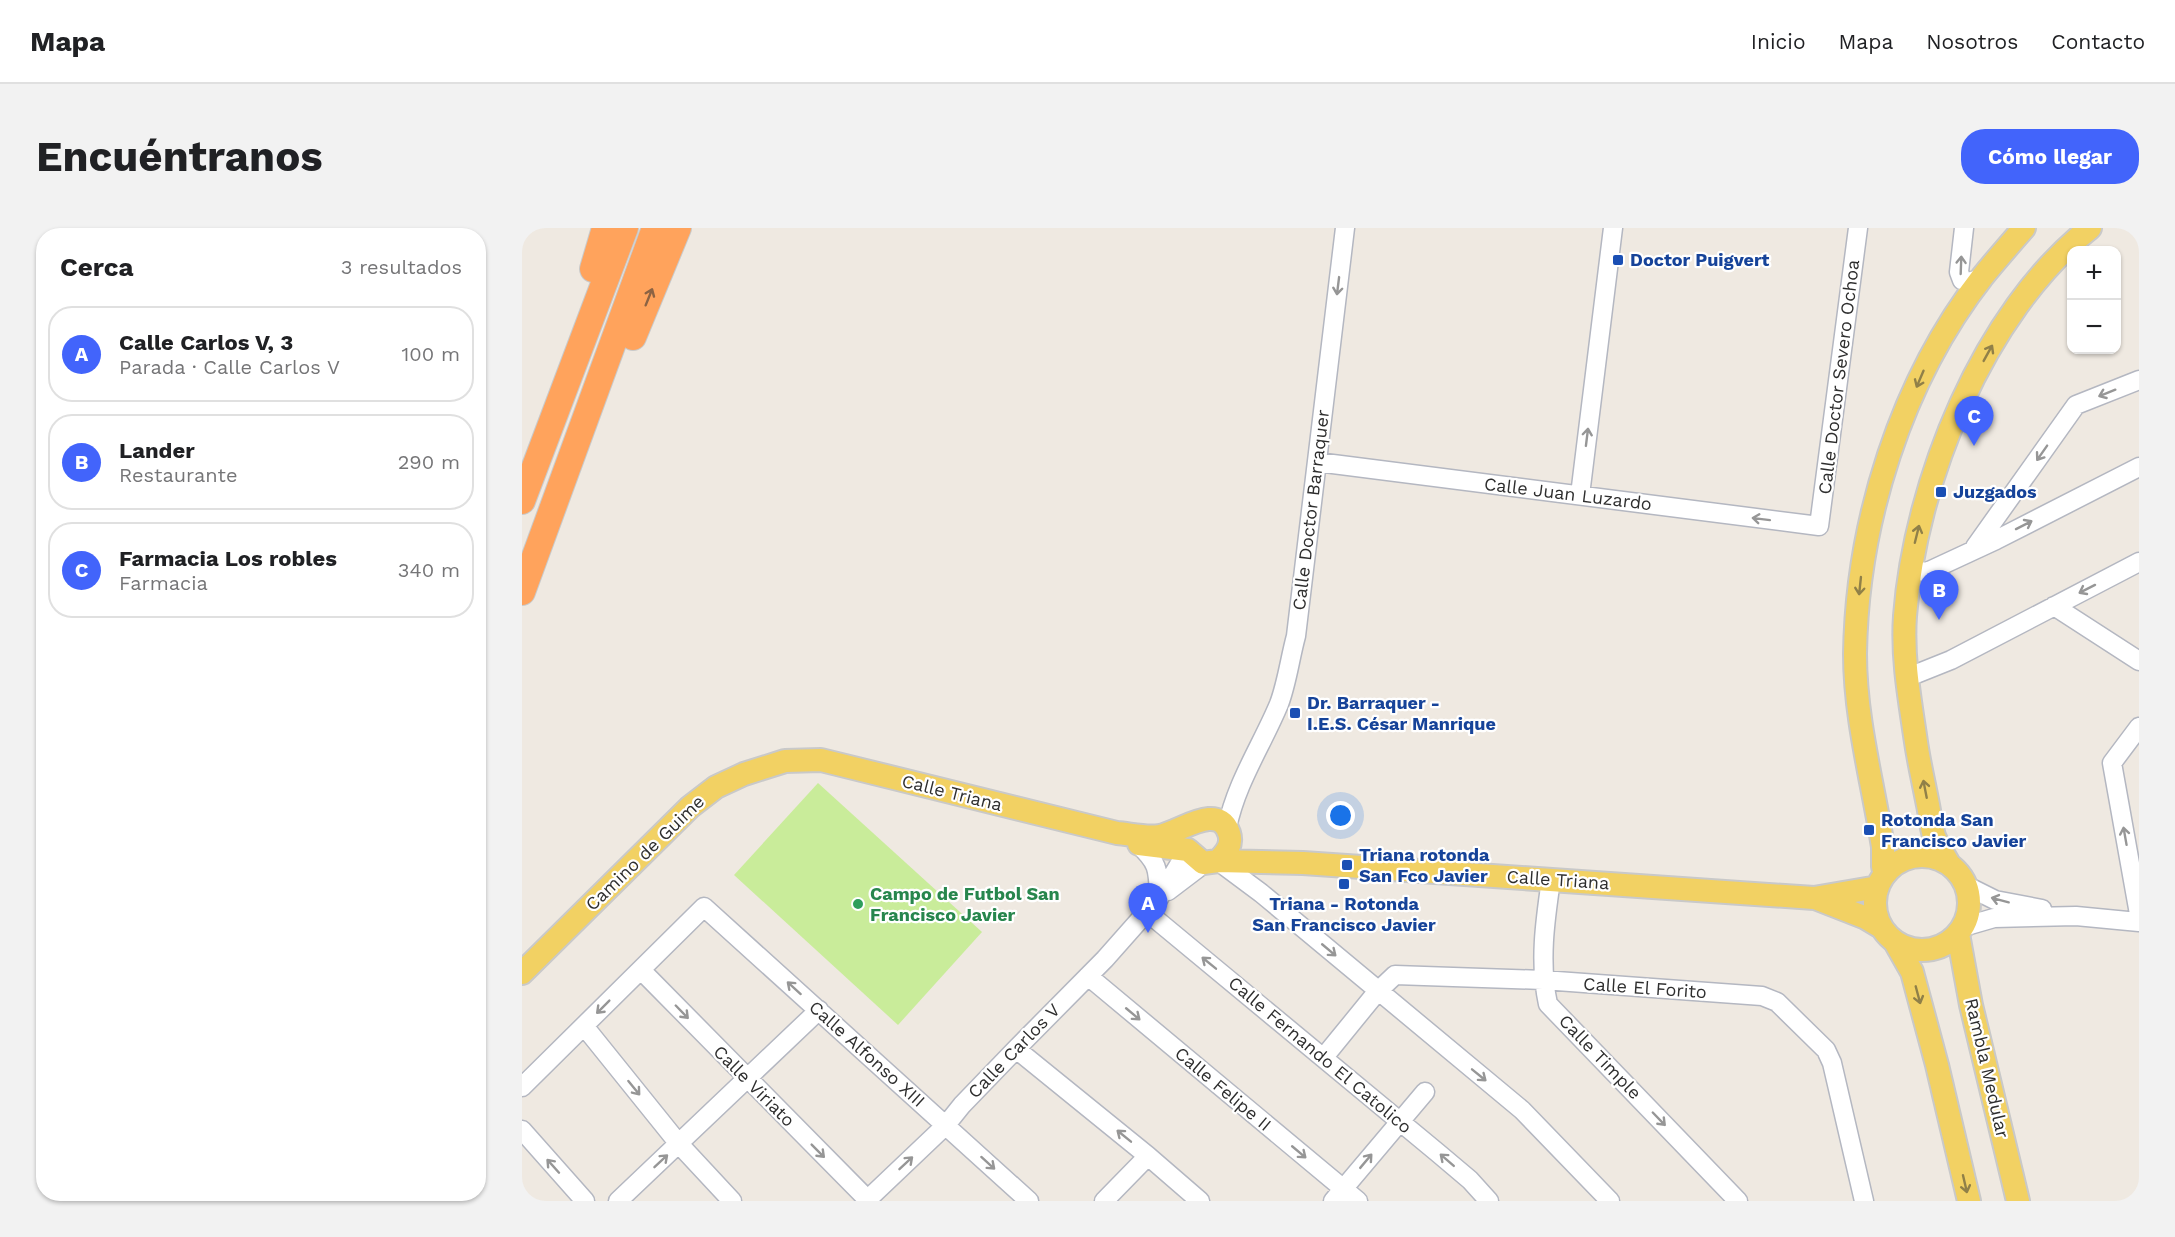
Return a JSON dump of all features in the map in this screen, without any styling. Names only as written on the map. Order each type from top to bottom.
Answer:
[{"type":"highway","points":[[533,474],[605,228]]},
{"type":"highway","points":[[522,501],[625,228]]},
{"type":"highway","points":[[522,592],[655,228]]},
{"type":"highway","points":[[541,542],[576,477],[678,228]]},
{"type":"main road","points":[[1969,1201],[1912,972],[1875,910],[1882,880],[1881,837],[1861,717],[1855,655],[1867,535],[1876,496],[1894,440],[1927,363],[1956,315],[1982,277],[2024,228]]},
{"type":"main road","points":[[1888,935],[1906,948],[1934,949],[1948,944],[1961,931],[1969,914],[1970,900],[1967,886],[1949,864],[1934,835],[1906,678],[1905,618],[1910,570],[1914,544],[1934,472],[1958,411],[1995,340],[2042,275],[2090,228]]},
{"type":"main road","name":"Calle Triana","points":[[786,761],[821,760],[1117,833]]},
{"type":"main road","name":"Camino de Guime","points":[[522,973],[690,807],[716,787],[744,774],[786,761]]},
{"type":"main road","points":[[1117,833],[1159,836],[1197,821],[1216,819],[1229,832],[1228,850],[1203,858],[1186,836],[1197,821]]},
{"type":"main road","name":"Calle Triana","points":[[1229,832],[1253,853],[1303,863]]},
{"type":"main road","points":[[1117,833],[1138,844]]},
{"type":"main road","name":"Calle Triana","points":[[1138,844],[1203,858],[1814,898],[1866,918],[1888,935]]},
{"type":"main road","points":[[1882,880],[1900,862],[1916,856],[1933,857],[1949,864]]},
{"type":"main road","name":"Calle Triana","points":[[1814,898],[1882,880]]},
{"type":"main road","name":"Rambla Medular","points":[[1961,931],[1971,1005],[2018,1201]]},
{"type":"street","name":"Calle Doctor Barraquer","points":[[1229,832],[1230,812],[1280,702],[1296,636],[1345,228]]},
{"type":"street","points":[[1580,495],[1613,228]]},
{"type":"street","name":"Calle Doctor Severo Ochoa","points":[[1820,526],[1858,228]]},
{"type":"street","points":[[1964,228],[1959,272],[1962,280],[1971,282],[1982,277]]},
{"type":"street","points":[[1972,551],[2076,405],[2139,380]]},
{"type":"street","name":"Calle Juan Luzardo","points":[[1317,462],[1820,526]]},
{"type":"street","points":[[1910,570],[1927,572],[2139,466]]},
{"type":"street","points":[[1906,678],[1951,660],[2139,562]]},
{"type":"street","points":[[2054,606],[2139,660]]},
{"type":"street","points":[[2139,727],[2112,763],[2139,914]]},
{"type":"street","name":"Calle Doctor Barraquer","points":[[1197,821],[1219,812],[1242,782]]},
{"type":"street","points":[[1138,844],[1153,859],[1157,869],[1159,898]]},
{"type":"street","points":[[1203,858],[1261,893],[1377,992],[1522,1110],[1610,1201]]},
{"type":"street","name":"Calle Carlos V","points":[[867,1201],[946,1125],[962,1105],[1088,976],[1159,898],[1203,858]]},
{"type":"street","name":"Calle Timple","points":[[1551,880],[1545,920],[1543,980],[1548,1004],[1738,1201]]},
{"type":"street","points":[[1967,886],[1995,900],[2076,916],[2139,922]]},
{"type":"street","name":"Calle Alfonso XIII","points":[[641,970],[705,907],[946,1125],[1018,1198]]},
{"type":"street","name":"Calle Fernando El Catolico","points":[[1147,912],[1324,1056],[1470,1180],[1489,1201]]},
{"type":"street","points":[[1961,931],[1994,918],[2076,916]]},
{"type":"street","points":[[522,1087],[641,970]]},
{"type":"street","name":"Calle Viriato","points":[[641,970],[867,1201]]},
{"type":"street","name":"Calle El Forito","points":[[1324,1056],[1377,992],[1395,975],[1543,980],[1762,996],[1777,1002],[1826,1050],[1832,1063],[1864,1201]]},
{"type":"street","name":"Calle Felipe II","points":[[1088,976],[1338,1195],[1358,1201]]},
{"type":"street","points":[[618,1201],[819,1010]]},
{"type":"street","points":[[584,1026],[679,1144],[732,1201]]},
{"type":"street","points":[[1016,1049],[1200,1201]]},
{"type":"street","points":[[1338,1195],[1425,1092]]},
{"type":"street","points":[[522,1130],[585,1201]]},
{"type":"street","points":[[1104,1201],[1148,1156]]},
{"type":"green space","name":"Campo de Futbol San Francisco Javier","points":[[818,783],[982,932],[898,1025],[734,875]]},
{"type":"place","name":"Doctor Puigvert","points":[[1618,260]]},
{"type":"place","name":"Farmacia Los robles","points":[[1974,446]]},
{"type":"place","name":"Juzgados","points":[[1941,492]]},
{"type":"place","name":"Lander","points":[[1939,620]]},
{"type":"place","name":"Dr. Barraquer - I.E.S. César Manrique","points":[[1295,713]]},
{"type":"place","name":"Rotonda San Francisco Javier","points":[[1869,830]]},
{"type":"place","name":"Triana rotonda San Fco Javier","points":[[1347,865]]},
{"type":"place","name":"Triana - Rotonda San Francisco Javier","points":[[1344,884]]},
{"type":"place","name":"Campo de Futbol San Francisco Javier","points":[[858,904]]},
{"type":"place","name":"Calle Carlos V, 3","points":[[1148,933]]}]
